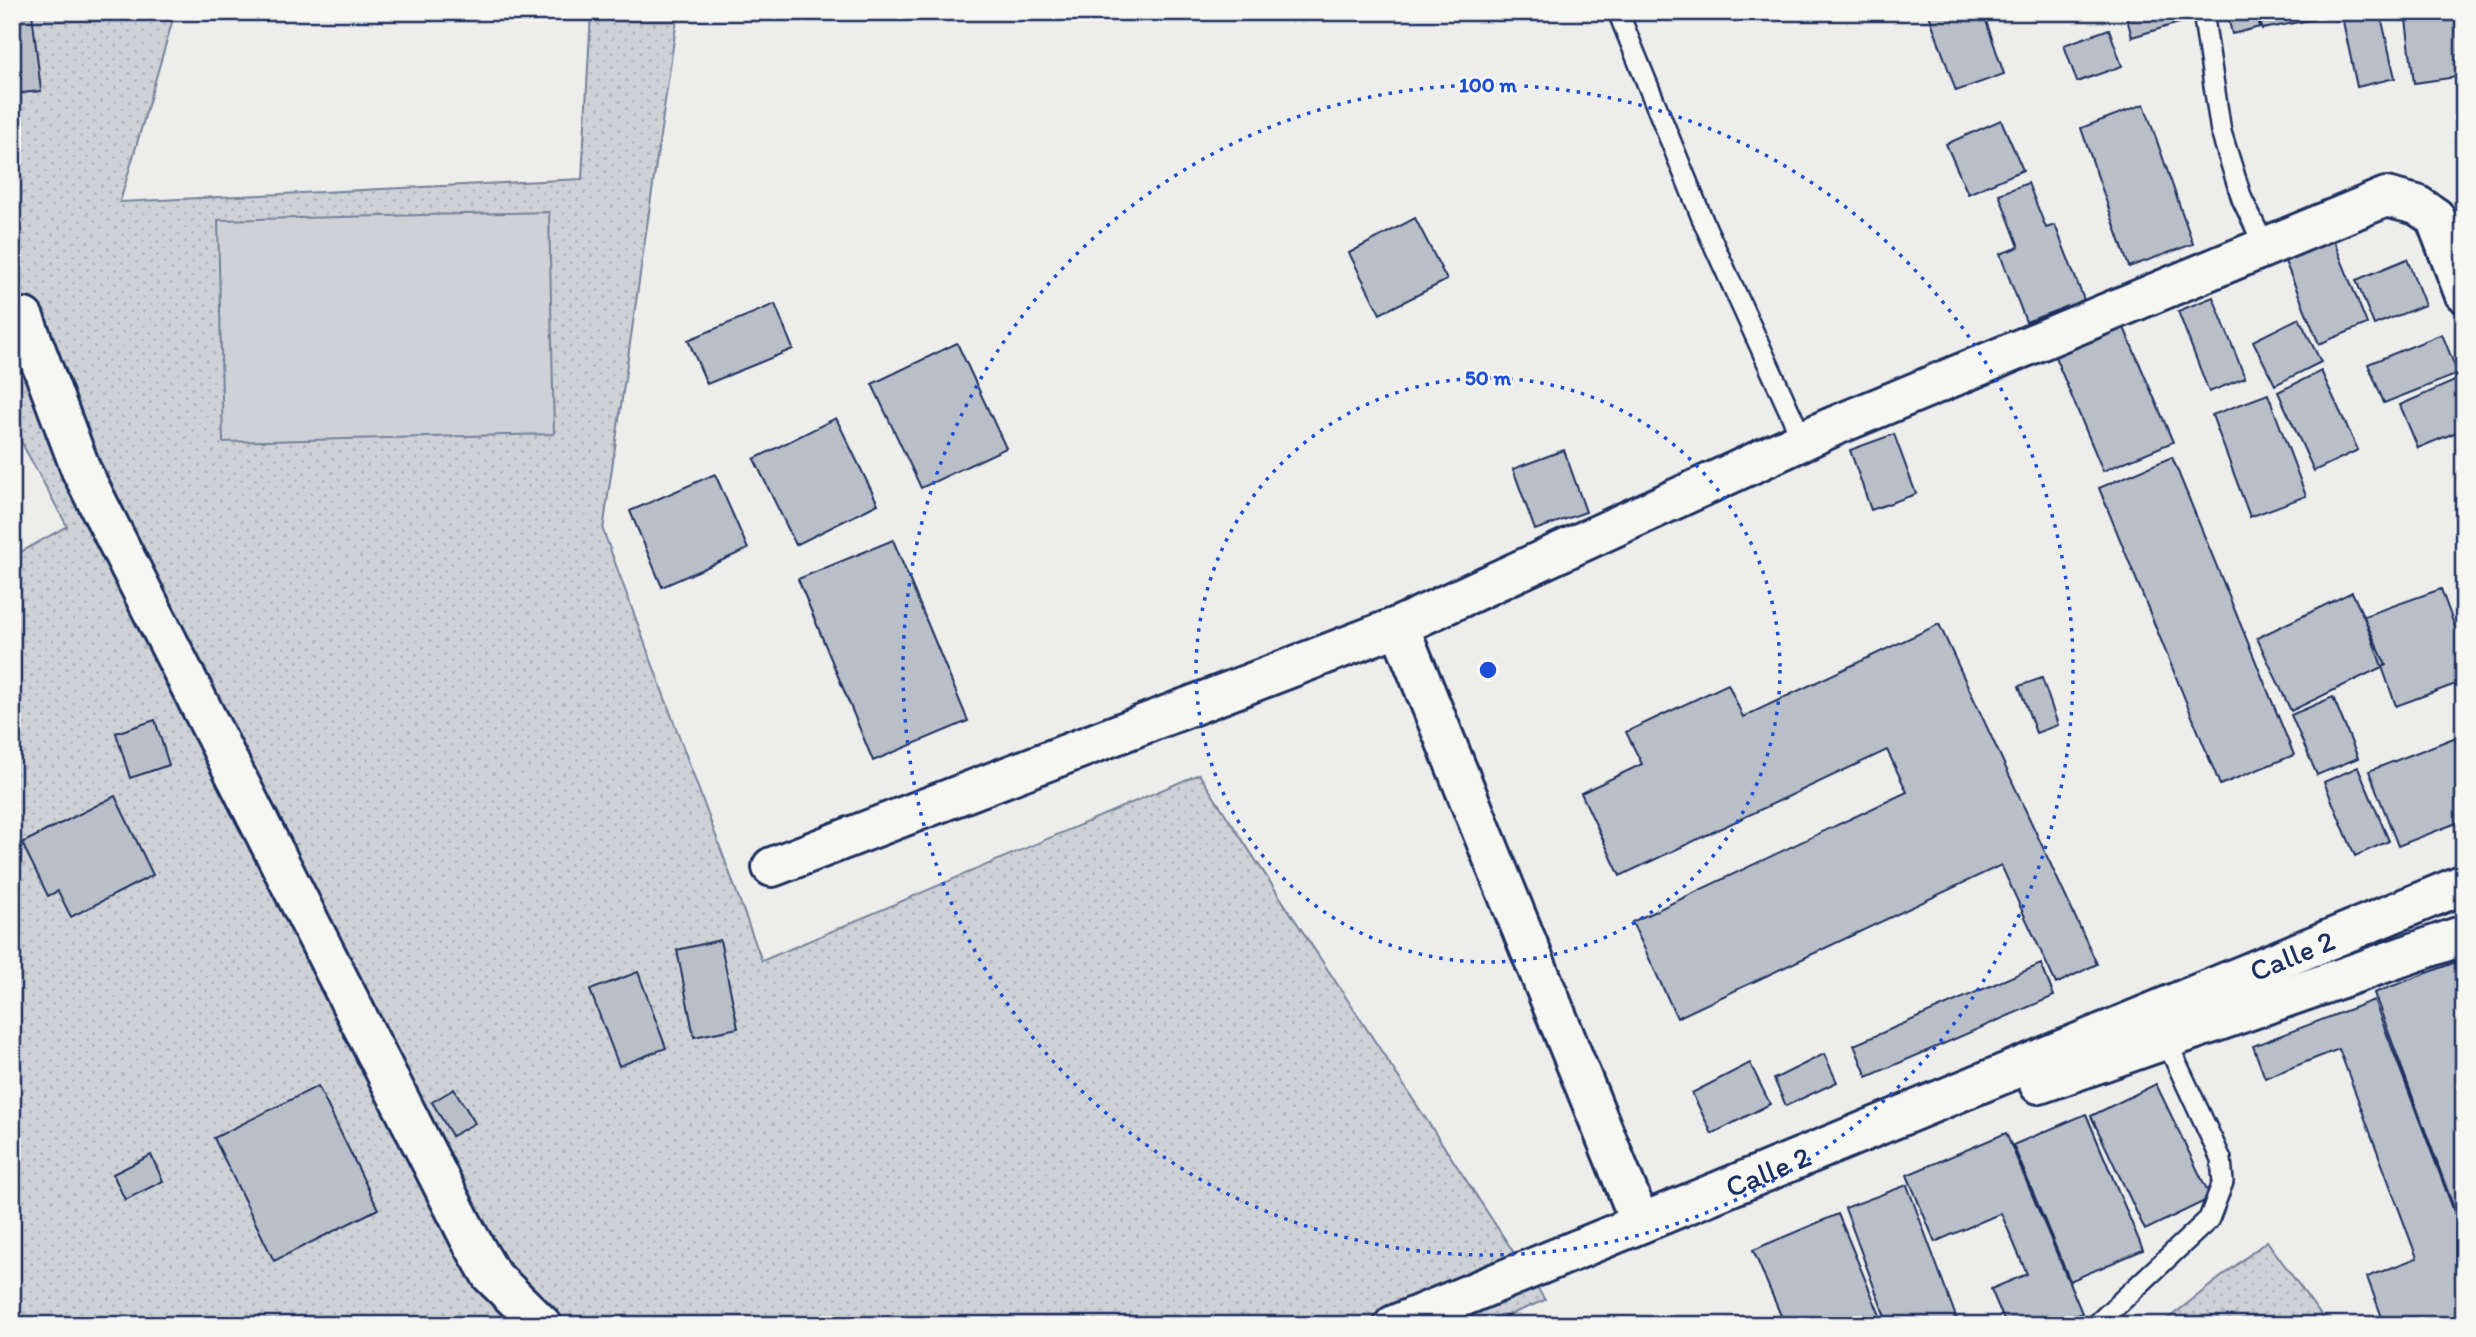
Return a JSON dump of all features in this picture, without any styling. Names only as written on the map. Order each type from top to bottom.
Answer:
[{"type":"street","points":[[772,867],[1399,626],[1803,441],[2386,197],[2417,205],[2435,217],[2464,293]]},
{"type":"street","points":[[24,318],[81,470],[470,1237],[491,1275],[542,1325]]},
{"type":"street","points":[[1399,626],[1640,1222]]},
{"type":"street","name":"Calle 2","points":[[2161,1026],[2464,884]]},
{"type":"street","name":"Calle 2","points":[[1394,1325],[1721,1189],[2161,1026],[2464,935]]},
{"type":"lane","points":[[1618,12],[1704,223],[1803,441]]},
{"type":"lane","points":[[2203,12],[2221,132],[2242,199],[2265,247]]},
{"type":"lane","points":[[2096,1325],[2208,1219],[2218,1203],[2223,1182],[2221,1159],[2161,1026]]},
{"type":"shaded area","points":[[12,12],[175,12],[120,202],[582,179],[591,12],[678,12],[603,530],[762,961],[1199,774],[1545,1300],[1485,1325],[12,1325],[12,557],[67,526],[12,425]]},
{"type":"shaded area","points":[[549,212],[554,434],[223,442],[218,220]]},
{"type":"shaded area","points":[[2267,1241],[2328,1325],[2160,1325]]},
{"type":"building","points":[[12,12],[32,12],[41,91],[12,94]]},
{"type":"building","points":[[1928,12],[1983,12],[2004,74],[1956,91]]},
{"type":"building","points":[[2125,12],[2187,12],[2189,20],[2132,37]]},
{"type":"building","points":[[2227,12],[2256,12],[2260,27],[2232,34]]},
{"type":"building","points":[[2259,12],[2332,12],[2332,16],[2262,29]]},
{"type":"building","points":[[2341,12],[2380,12],[2395,78],[2357,87]]},
{"type":"building","points":[[2405,12],[2457,12],[2464,76],[2414,83]]},
{"type":"building","points":[[2109,29],[2122,66],[2077,82],[2064,45]]},
{"type":"building","points":[[2144,104],[2193,244],[2129,267],[2081,128]]},
{"type":"building","points":[[2001,120],[2023,170],[1968,194],[1946,144]]},
{"type":"building","points":[[2028,183],[2046,228],[2055,225],[2084,300],[2026,322],[2000,254],[2019,247],[1999,194]]},
{"type":"building","points":[[1415,218],[1447,280],[1380,314],[1349,253]]},
{"type":"building","points":[[2333,239],[2367,324],[2319,344],[2284,259]]},
{"type":"building","points":[[2407,259],[2425,305],[2374,325],[2356,280]]},
{"type":"building","points":[[2213,297],[2245,378],[2209,392],[2178,311]]},
{"type":"building","points":[[775,304],[793,349],[707,384],[688,340]]},
{"type":"building","points":[[2299,318],[2321,362],[2275,385],[2253,341]]},
{"type":"building","points":[[2122,323],[2173,442],[2103,471],[2053,352]]},
{"type":"building","points":[[2442,334],[2458,374],[2384,403],[2368,364]]},
{"type":"building","points":[[957,343],[1006,448],[921,488],[872,384]]},
{"type":"building","points":[[2321,371],[2358,450],[2314,471],[2278,392]]},
{"type":"building","points":[[2459,379],[2464,391],[2464,429],[2418,448],[2400,405]]},
{"type":"building","points":[[2268,394],[2306,496],[2250,517],[2212,415]]},
{"type":"building","points":[[836,418],[878,504],[796,545],[754,459]]},
{"type":"building","points":[[1894,434],[1916,494],[1871,510],[1850,450]]},
{"type":"building","points":[[1564,450],[1586,512],[1535,530],[1513,469]]},
{"type":"building","points":[[2172,457],[2294,755],[2220,785],[2099,488]]},
{"type":"building","points":[[715,474],[748,549],[662,587],[630,511]]},
{"type":"building","points":[[893,540],[968,721],[873,761],[798,579]]},
{"type":"building","points":[[2441,589],[2464,652],[2464,681],[2396,706],[2364,616]]},
{"type":"building","points":[[2352,592],[2386,665],[2291,711],[2257,638]]},
{"type":"building","points":[[1939,624],[2097,964],[2056,984],[2001,865],[1677,1018],[1632,922],[1907,792],[1887,750],[1620,876],[1581,793],[1642,764],[1626,732],[1728,684],[1743,717]]},
{"type":"building","points":[[2042,678],[2058,725],[2036,733],[2019,686]]},
{"type":"building","points":[[2333,697],[2358,758],[2317,775],[2291,715]]},
{"type":"building","points":[[155,720],[169,765],[130,778],[116,733]]},
{"type":"building","points":[[2464,734],[2464,820],[2398,846],[2369,771]]},
{"type":"building","points":[[2358,767],[2389,841],[2355,856],[2324,782]]},
{"type":"building","points":[[115,796],[153,875],[71,917],[58,891],[48,896],[22,843]]},
{"type":"building","points":[[720,940],[738,1028],[694,1037],[677,950]]},
{"type":"building","points":[[2464,959],[2464,1235],[2374,993]]},
{"type":"building","points":[[2041,964],[2054,996],[1867,1077],[1854,1045]]},
{"type":"building","points":[[638,972],[666,1048],[619,1066],[590,990]]},
{"type":"building","points":[[2374,1000],[2464,1238],[2464,1313],[2434,1325],[2385,1325],[2367,1277],[2417,1258],[2339,1049],[2265,1078],[2253,1046]]},
{"type":"building","points":[[1824,1054],[1837,1082],[1786,1106],[1774,1079]]},
{"type":"building","points":[[1750,1063],[1770,1104],[1712,1134],[1692,1093]]},
{"type":"building","points":[[2156,1084],[2211,1198],[2145,1230],[2091,1116]]},
{"type":"building","points":[[318,1086],[378,1209],[274,1261],[214,1138]]},
{"type":"building","points":[[454,1089],[475,1123],[452,1136],[432,1102]]},
{"type":"building","points":[[2086,1114],[2143,1250],[2070,1281],[2013,1145]]},
{"type":"building","points":[[2006,1133],[2082,1313],[2053,1325],[2006,1325],[1991,1289],[2027,1274],[2001,1213],[1935,1242],[1907,1175]]},
{"type":"building","points":[[151,1155],[163,1181],[125,1200],[113,1174]]},
{"type":"building","points":[[1907,1185],[1959,1325],[1888,1325],[1845,1208]]},
{"type":"building","points":[[1838,1214],[1884,1325],[1785,1325],[1753,1250]]}]
